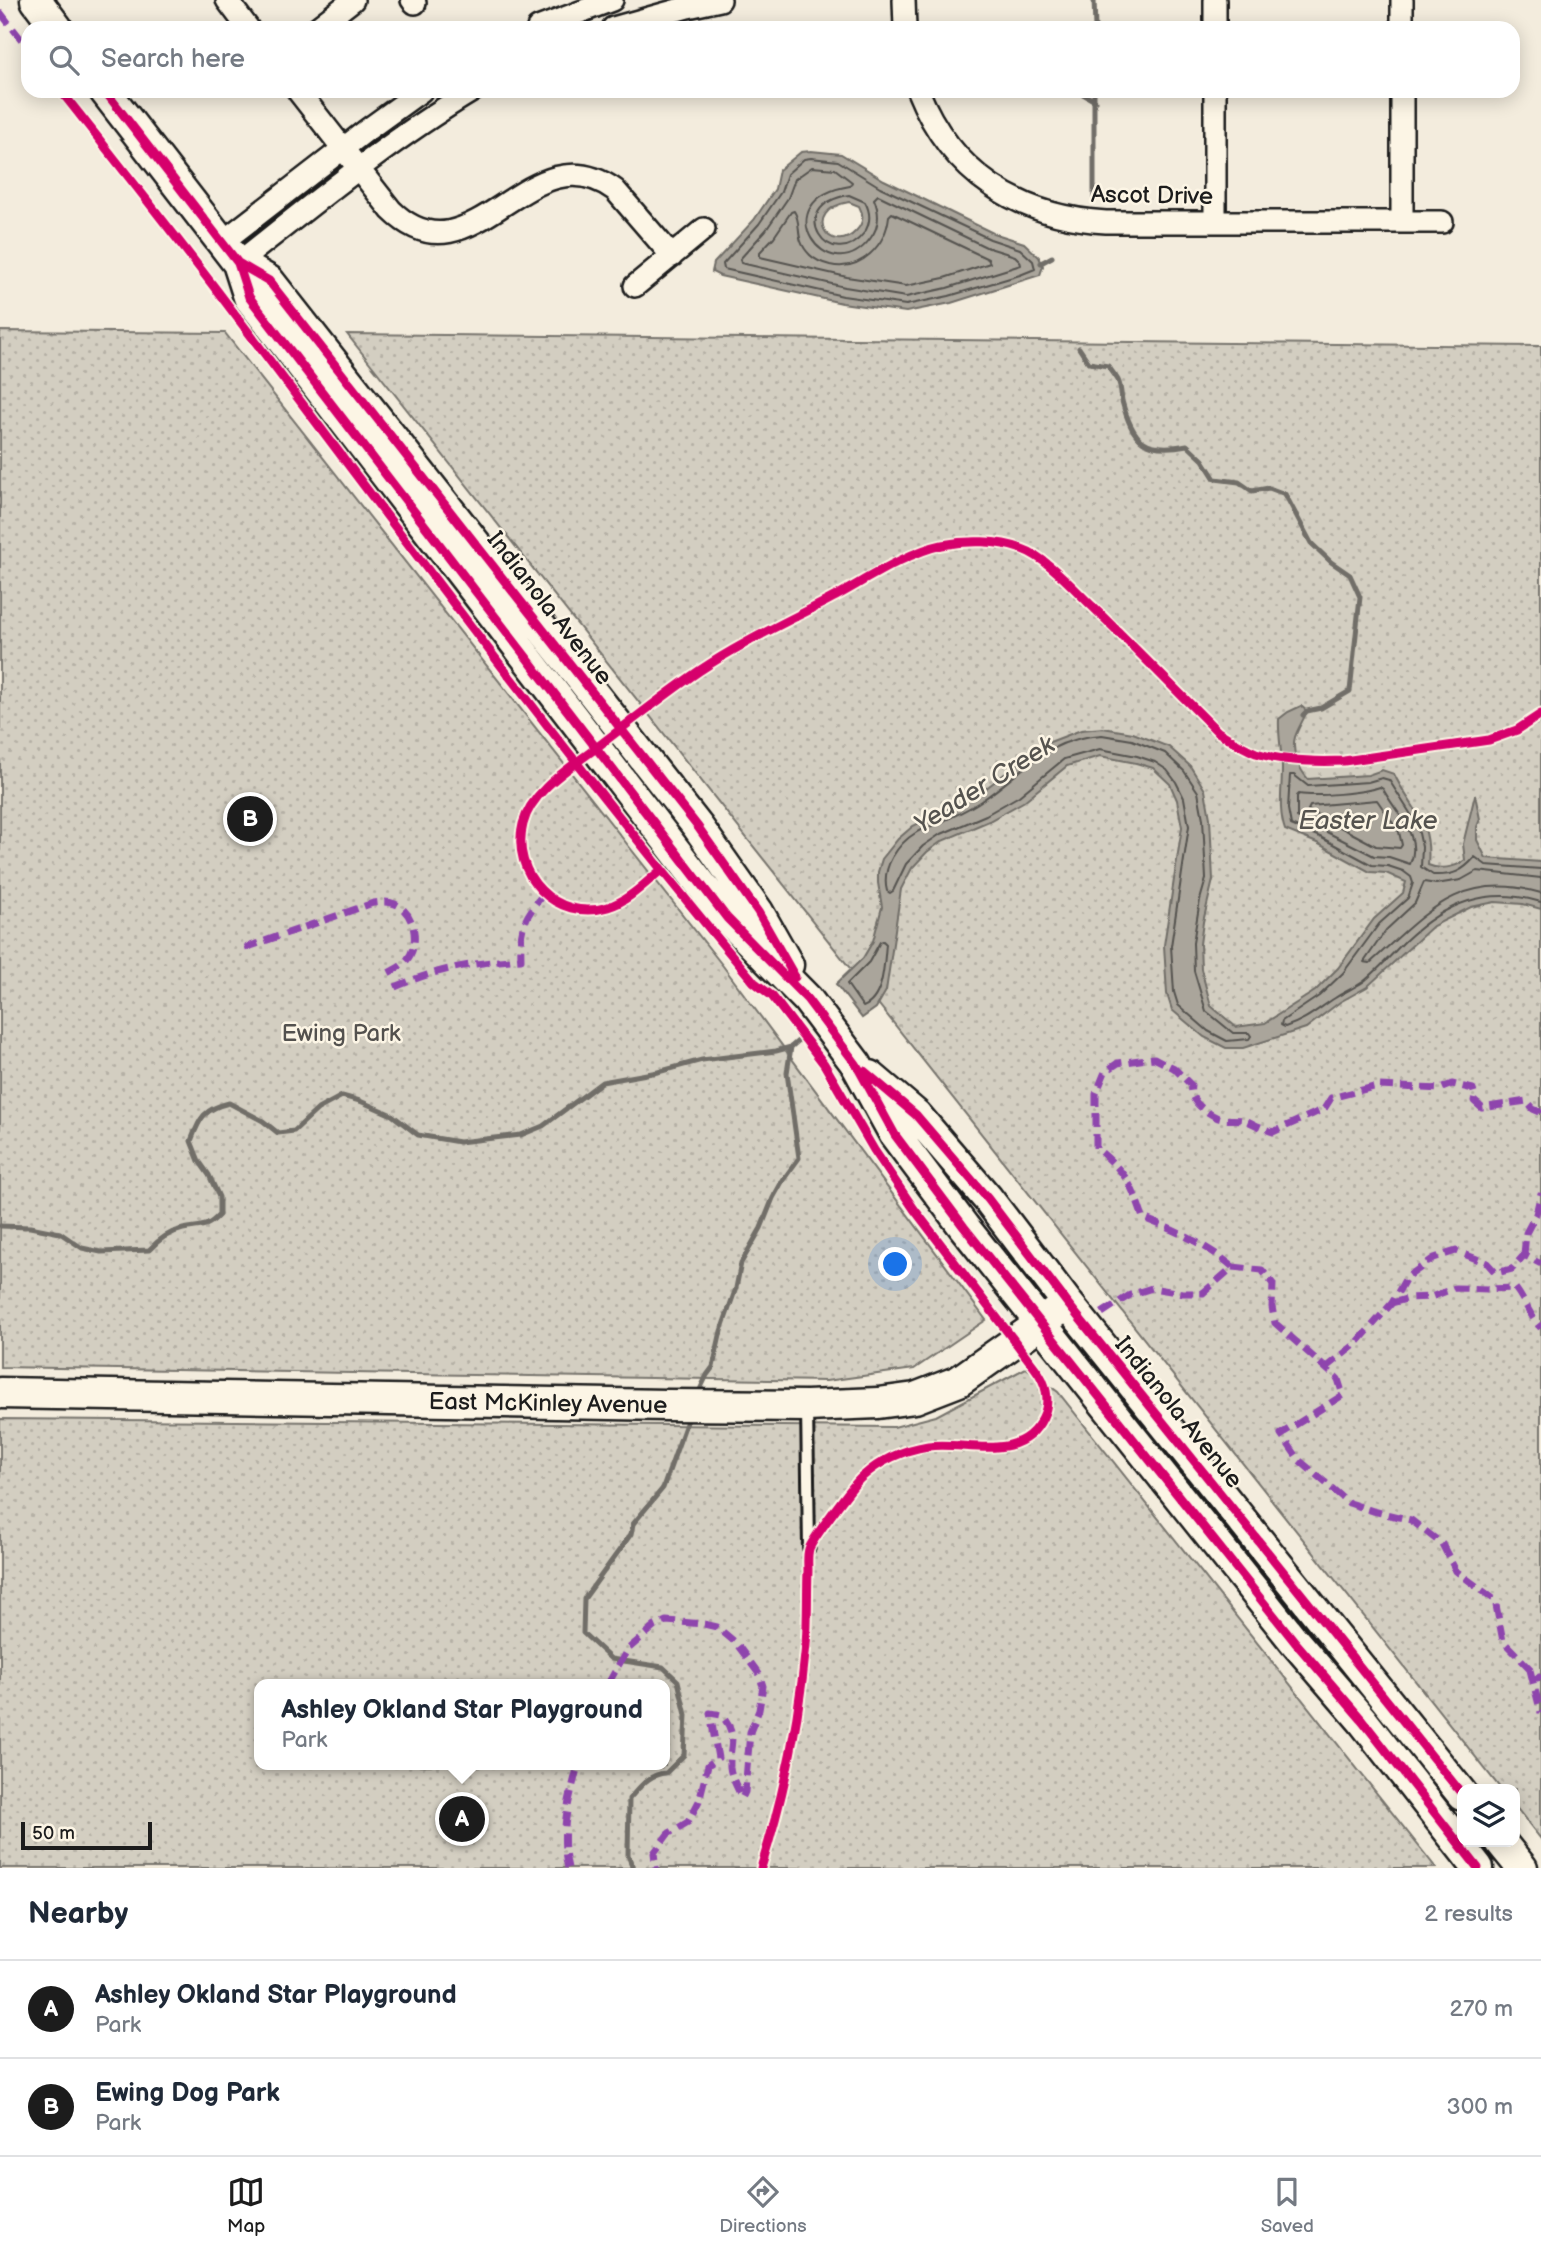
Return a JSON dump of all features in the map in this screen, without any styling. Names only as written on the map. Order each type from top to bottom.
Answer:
[{"type":"main road","points":[[36,0],[52,21]]},
{"type":"main road","name":"Indianola Avenue","points":[[111,98],[229,253],[269,281],[698,827],[758,912],[807,999],[856,1064],[895,1135],[964,1227],[1478,1868]]},
{"type":"main road","name":"Indianola Avenue","points":[[856,1064],[916,1115],[988,1199],[1068,1304],[1457,1788]]},
{"type":"main road","name":"East McKinley Avenue","points":[[0,1393],[666,1405],[878,1404],[915,1398],[959,1381],[1068,1304]]},
{"type":"main road","points":[[1505,1847],[1522,1868]]},
{"type":"street","points":[[227,0],[243,21]]},
{"type":"street","points":[[326,21],[353,0]]},
{"type":"street","points":[[556,21],[612,0]]},
{"type":"street","points":[[635,21],[718,0]]},
{"type":"street","points":[[904,0],[905,21]]},
{"type":"street","points":[[1215,0],[1215,21]]},
{"type":"street","points":[[1402,0],[1402,21]]},
{"type":"street","points":[[303,98],[391,210],[403,222],[418,230],[449,233],[469,225],[544,182],[574,173],[604,182],[615,190],[672,256]]},
{"type":"street","points":[[229,253],[342,148],[411,98]]},
{"type":"street","points":[[229,253],[359,169],[460,98]]},
{"type":"street","name":"Ascot Drive","points":[[921,98],[941,136],[960,160],[982,180],[1005,195],[1056,216],[1084,221],[1442,222]]},
{"type":"street","points":[[1215,98],[1215,222]]},
{"type":"street","points":[[1402,98],[1402,222]]},
{"type":"street","points":[[635,286],[704,229]]},
{"type":"lane","points":[[807,1406],[809,1548]]},
{"type":"green space","name":"Ewing Park","points":[[0,331],[225,333],[723,966],[986,1320],[914,1369],[826,1381],[0,1367]]},
{"type":"green space","points":[[347,334],[1541,346],[1541,1839],[1520,1812],[1520,1784],[1497,1784]]},
{"type":"green space","points":[[1026,1368],[1058,1392],[1436,1868],[0,1868],[0,1419],[894,1427],[936,1416]]},
{"type":"water","points":[[801,152],[841,154],[884,180],[993,233],[1024,243],[1039,257],[1043,266],[1040,275],[951,303],[906,312],[842,303],[712,272],[714,263],[754,220],[775,189],[779,170]],"holes":[[[849,202],[859,206],[862,222],[859,228],[846,238],[837,239],[824,230],[825,214],[834,207]]]},
{"type":"water","name":"Easter Lake","points":[[1301,706],[1307,711],[1295,737],[1294,748],[1299,765],[1308,779],[1368,775],[1382,770],[1394,774],[1424,826],[1428,865],[1442,868],[1465,860],[1463,844],[1475,795],[1480,819],[1477,840],[1486,858],[1541,862],[1541,909],[1523,904],[1495,902],[1471,907],[1433,926],[1367,987],[1340,1002],[1306,1028],[1243,1048],[1226,1048],[1204,1037],[1172,1010],[1167,994],[1164,945],[1182,827],[1177,800],[1170,784],[1153,768],[1100,756],[1067,766],[1023,802],[989,821],[942,841],[912,868],[901,889],[886,991],[876,1008],[862,1018],[836,984],[863,958],[873,941],[882,907],[878,872],[882,859],[898,839],[913,826],[976,796],[1042,745],[1081,730],[1103,728],[1133,733],[1169,747],[1190,766],[1205,790],[1210,818],[1213,880],[1200,944],[1201,969],[1211,1006],[1236,1027],[1265,1023],[1315,991],[1338,968],[1374,919],[1403,893],[1406,882],[1386,873],[1370,872],[1317,843],[1285,830],[1281,807],[1279,719]]},
{"type":"waterway","points":[[1094,0],[1095,21]]},
{"type":"waterway","points":[[1090,98],[1095,101]]},
{"type":"waterway","points":[[1094,98],[1094,198]]},
{"type":"waterway","points":[[1041,263],[1052,257]]},
{"type":"waterway","points":[[1079,348],[1089,363],[1108,366],[1116,376],[1126,415],[1136,435],[1143,441],[1161,447],[1187,445],[1203,460],[1215,479],[1239,482],[1252,491],[1269,488],[1285,494],[1311,543],[1350,575],[1360,597],[1350,691],[1303,715]]},
{"type":"waterway","name":"Yeader Creek","points":[[0,1226],[30,1227],[60,1233],[82,1248],[101,1252],[149,1250],[173,1232],[210,1223],[219,1215],[219,1197],[191,1141],[204,1115],[229,1103],[263,1121],[278,1133],[294,1131],[318,1109],[342,1096],[392,1115],[418,1135],[459,1142],[521,1135],[543,1126],[602,1082],[658,1072],[702,1060],[776,1051],[791,1047],[798,1041]]},
{"type":"waterway","points":[[697,1396],[713,1367],[741,1263],[761,1228],[773,1198],[799,1158],[787,1073],[791,1047]]},
{"type":"waterway","points":[[670,1769],[684,1755],[686,1715],[678,1681],[663,1667],[611,1659],[583,1633],[584,1599],[631,1534],[633,1524],[663,1488],[689,1415]]},
{"type":"waterway","points":[[633,1868],[628,1855],[629,1799],[645,1782],[669,1770]]},
{"type":"marked path","points":[[0,12],[21,39]]},
{"type":"marked path","points":[[395,987],[456,967],[521,959],[524,924],[543,894]]},
{"type":"marked path","points":[[245,948],[373,903],[390,902],[407,914],[414,930],[414,938],[411,954],[406,961],[388,973]]},
{"type":"marked path","points":[[1233,1267],[1190,1239],[1143,1218],[1126,1178],[1096,1148],[1096,1094],[1105,1072],[1118,1063],[1154,1058],[1174,1068],[1191,1085],[1192,1096],[1198,1105],[1208,1112],[1221,1119],[1247,1121],[1273,1132],[1324,1109],[1331,1098],[1378,1086],[1440,1089],[1452,1084],[1473,1089],[1474,1101],[1482,1108],[1526,1101],[1540,1112],[1541,1116]]},
{"type":"marked path","points":[[1524,1255],[1526,1233],[1536,1214],[1541,1193]]},
{"type":"marked path","points":[[1326,1368],[1357,1343],[1392,1303],[1406,1278],[1434,1258],[1456,1251],[1487,1263],[1496,1273],[1512,1269],[1524,1255],[1541,1264]]},
{"type":"marked path","points":[[1102,1313],[1130,1295],[1152,1288],[1203,1293],[1233,1267],[1262,1270],[1273,1284],[1272,1307],[1275,1323],[1338,1379],[1343,1395],[1281,1434],[1299,1460],[1349,1503],[1411,1520],[1442,1544],[1456,1571],[1495,1600],[1503,1641],[1541,1680]]},
{"type":"marked path","points":[[1392,1303],[1409,1298],[1431,1297],[1455,1288],[1515,1288],[1541,1328]]},
{"type":"marked path","points":[[611,1679],[627,1650],[655,1626],[666,1621],[717,1627],[736,1643],[759,1674],[763,1686],[759,1710],[750,1732],[745,1792],[742,1798],[731,1771],[730,1728],[721,1715],[710,1713],[718,1758],[708,1765],[699,1801],[688,1822],[668,1834],[654,1853],[656,1868]]},
{"type":"marked path","points":[[1530,1670],[1541,1713]]},
{"type":"marked path","points":[[568,1868],[565,1829],[577,1770]]},
{"type":"cycle path","points":[[66,98],[616,813],[754,982],[772,996],[824,1064],[874,1150],[914,1209],[1042,1379],[1047,1398],[1043,1417],[1033,1432],[1021,1441],[992,1447],[928,1446],[893,1457],[869,1471],[857,1482],[809,1549],[807,1636],[795,1730],[777,1813],[761,1868]]},
{"type":"cycle path","points":[[110,98],[238,263],[249,297],[727,918],[807,999],[856,1064],[895,1135],[964,1227],[1478,1868]]},
{"type":"cycle path","points":[[238,263],[269,281],[698,827],[758,912],[795,977]]},
{"type":"cycle path","points":[[660,871],[629,896],[608,907],[589,910],[571,908],[555,901],[541,890],[530,876],[523,860],[521,843],[527,812],[543,791],[564,772],[715,660],[888,567],[942,545],[993,542],[1022,549],[1041,559],[1218,732],[1256,753],[1277,758],[1344,761],[1489,740],[1517,730],[1541,714]]},
{"type":"cycle path","points":[[864,1071],[916,1115],[988,1199],[1068,1304],[1457,1788]]},
{"type":"place","name":"Ewing Dog Park","points":[[250,819]]},
{"type":"place","name":"Ashley Okland Star Playground","points":[[462,1819]]}]
